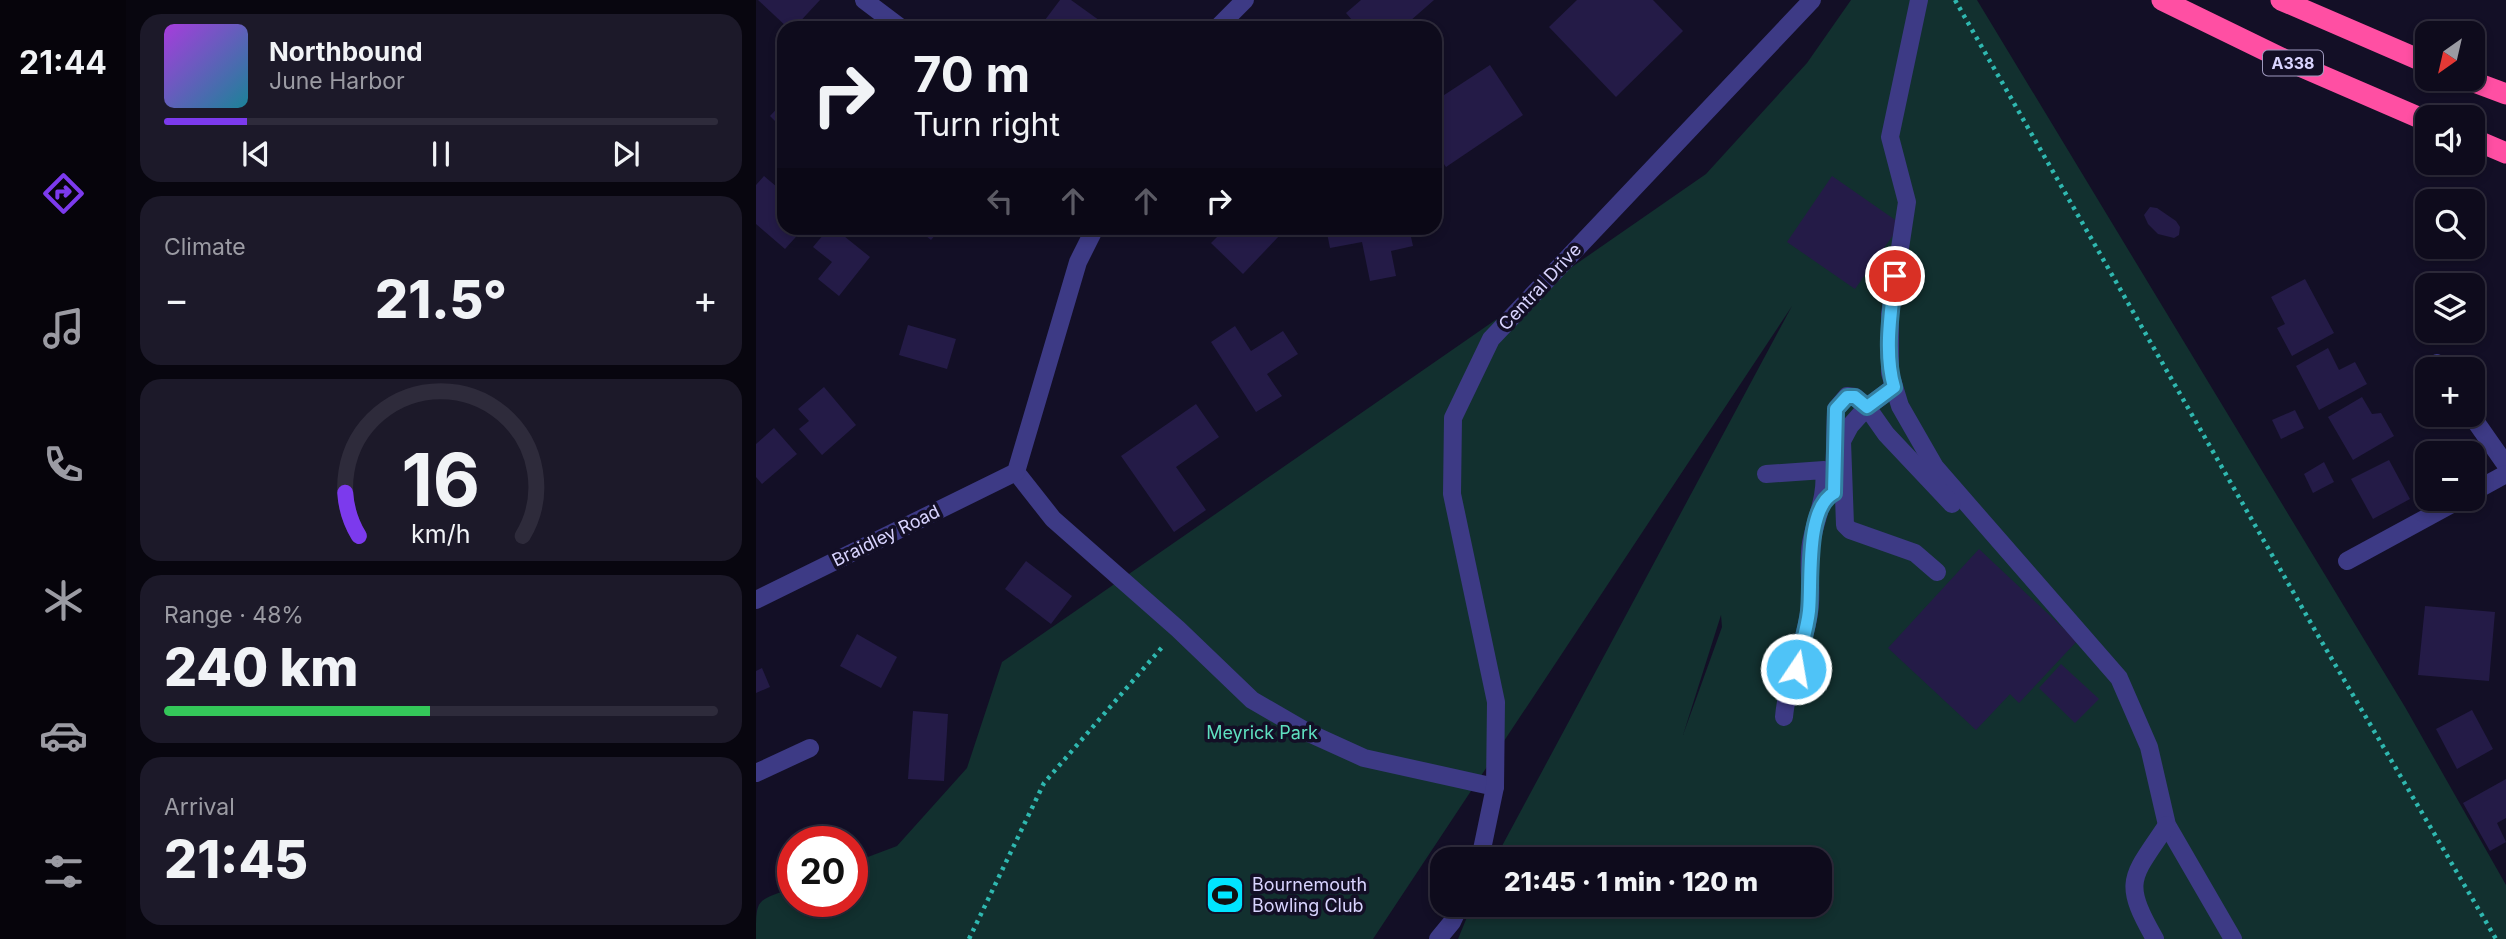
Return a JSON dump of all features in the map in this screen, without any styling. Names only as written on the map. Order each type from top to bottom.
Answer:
[{"type":"highway","name":"A338","points":[[2162,0],[2281,58],[2415,116]]},
{"type":"highway","points":[[2281,0],[2415,58]]},
{"type":"highway","points":[[2485,86],[2506,94]]},
{"type":"highway","points":[[2485,144],[2506,153]]},
{"type":"street","points":[[864,0],[892,21]]},
{"type":"street","points":[[1224,21],[1245,0]]},
{"type":"street","name":"Central Drive","points":[[1482,847],[1495,787],[1496,702],[1452,494],[1454,418],[1492,339],[1812,0]]},
{"type":"street","points":[[1919,0],[1890,137],[1907,202],[1890,314],[1890,373],[1900,406],[1935,467],[2119,678],[2149,747],[2167,825],[2233,939]]},
{"type":"street","points":[[1092,235],[1078,262],[1016,472],[1053,519],[1178,629],[1252,700],[1309,733],[1364,758],[1495,787]]},
{"type":"street","points":[[1894,387],[1867,407],[1850,426],[1843,441],[1845,525],[1850,530],[1915,553],[1937,572]]},
{"type":"street","points":[[1824,500],[1834,493],[1836,409],[1847,397],[1855,397],[1867,407],[1886,434],[1952,504]]},
{"type":"street","points":[[2479,427],[2506,465]]},
{"type":"street","points":[[1766,474],[1824,470],[1824,500],[1811,544],[1809,614],[1788,690],[1784,717]]},
{"type":"street","name":"Braidley Road","points":[[756,600],[1016,472]]},
{"type":"street","points":[[2485,485],[2506,474]]},
{"type":"street","points":[[2347,561],[2439,511]]},
{"type":"street","points":[[756,774],[810,748]]},
{"type":"street","points":[[2155,939],[2138,910],[2134,880],[2139,867],[2167,825]]},
{"type":"street","points":[[1438,939],[1454,917]]},
{"type":"path","points":[[1955,0],[2309,620],[2496,939]]},
{"type":"path","points":[[969,939],[1044,783],[1178,629]]},
{"type":"green space","name":"Meyrick Park","points":[[1851,0],[1977,0],[2405,707],[2506,885],[2506,939],[1458,939],[1467,917],[1832,917],[1832,847],[1501,847],[1792,306],[1434,847],[1430,847],[1430,853],[1373,939],[756,939],[758,907],[765,899],[777,894],[777,917],[868,917],[868,857],[897,846],[967,768],[1002,662],[1706,174],[1807,63]],"holes":[[[1721,615],[1722,627],[1683,735]]]},
{"type":"building","points":[[758,0],[820,0],[800,21],[780,21]]},
{"type":"building","points":[[1060,0],[1071,0],[1100,21],[1044,21]]},
{"type":"building","points":[[1361,0],[1434,0],[1410,21],[1353,21],[1346,13]]},
{"type":"building","points":[[1577,0],[1653,0],[1683,31],[1616,97],[1549,27]]},
{"type":"building","points":[[1490,65],[1523,115],[1446,167],[1442,161],[1442,96]]},
{"type":"building","points":[[777,108],[777,123],[770,116]]},
{"type":"building","points":[[764,176],[777,187],[777,235],[798,235],[785,249],[756,224],[756,185]]},
{"type":"building","points":[[1832,176],[1901,224],[1855,289],[1787,242]]},
{"type":"building","points":[[2150,207],[2157,208],[2176,221],[2180,227],[2179,235],[2174,238],[2158,234],[2148,224],[2144,215]]},
{"type":"building","points":[[823,235],[843,235],[870,257],[839,296],[818,279],[832,262],[813,247]]},
{"type":"building","points":[[1219,235],[1280,235],[1243,274],[1211,243]]},
{"type":"building","points":[[1327,235],[1411,235],[1413,246],[1391,251],[1396,276],[1370,281],[1362,242],[1330,248]]},
{"type":"building","points":[[2305,279],[2334,333],[2292,356],[2277,328],[2285,324],[2271,297]]},
{"type":"building","points":[[908,325],[956,339],[947,369],[899,355]]},
{"type":"building","points":[[1235,326],[1251,351],[1283,331],[1298,354],[1267,374],[1282,396],[1256,412],[1211,342]]},
{"type":"building","points":[[2328,348],[2339,370],[2355,362],[2367,384],[2319,410],[2296,366]]},
{"type":"building","points":[[824,387],[856,425],[822,455],[799,429],[809,421],[798,409]]},
{"type":"building","points":[[2362,397],[2372,414],[2381,413],[2394,436],[2353,460],[2328,417]]},
{"type":"building","points":[[1196,404],[1219,437],[1176,467],[1206,510],[1174,532],[1121,456]]},
{"type":"building","points":[[2295,410],[2304,428],[2281,439],[2272,420]]},
{"type":"building","points":[[774,428],[797,454],[762,484],[756,477],[756,444]]},
{"type":"building","points":[[2389,460],[2410,499],[2373,519],[2351,479]]},
{"type":"building","points":[[2324,462],[2334,482],[2313,493],[2304,474]]},
{"type":"building","points":[[1979,549],[2077,641],[2019,703],[2010,694],[1976,730],[1888,648]]},
{"type":"building","points":[[1026,561],[1072,596],[1051,624],[1005,589]]},
{"type":"building","points":[[2425,606],[2495,612],[2489,681],[2418,675]]},
{"type":"building","points":[[857,634],[897,657],[881,688],[840,666]]},
{"type":"building","points":[[2061,664],[2099,699],[2075,723],[2039,688]]},
{"type":"building","points":[[762,668],[770,687],[756,693],[756,671]]},
{"type":"building","points":[[2472,710],[2493,749],[2457,769],[2436,729]]},
{"type":"building","points":[[913,711],[948,714],[944,781],[908,779]]},
{"type":"building","points":[[2506,779],[2506,818],[2497,823],[2506,842],[2490,851],[2463,803]]},
{"type":"place","name":"Bournemouth Bowling Club","points":[[1225,895]]},
{"type":"route","points":[[1796,669],[1809,614],[1811,544],[1824,500],[1834,493],[1836,409],[1847,397],[1855,397],[1867,407],[1894,387],[1890,373],[1890,314],[1895,276]]}]
